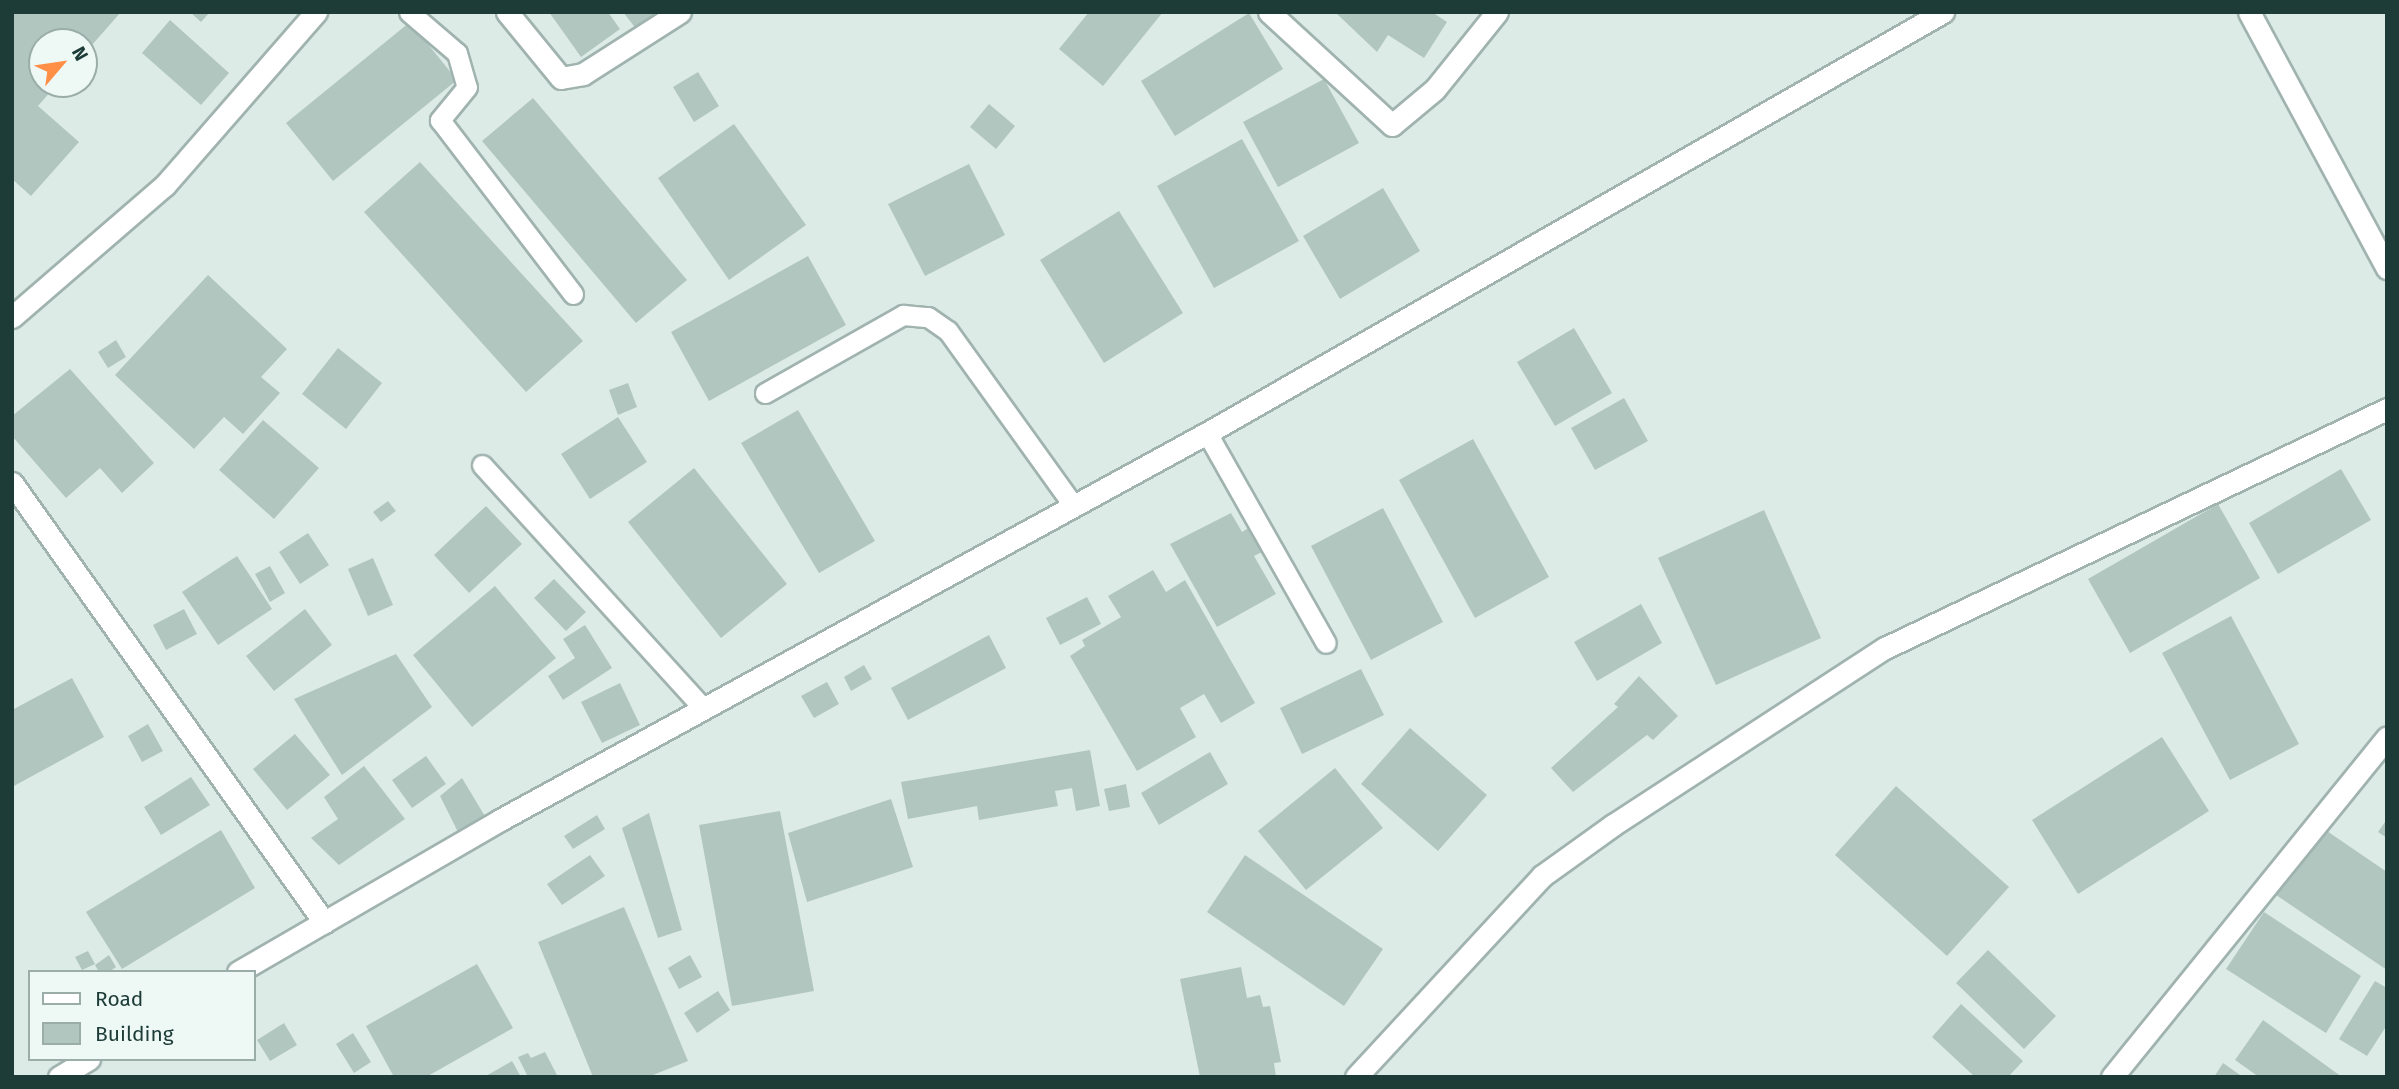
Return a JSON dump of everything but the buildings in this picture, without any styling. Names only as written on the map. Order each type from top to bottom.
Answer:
[{"type":"street","points":[[12,317],[165,185],[316,12]]},
{"type":"street","points":[[507,12],[561,78],[583,74],[680,12]]},
{"type":"street","points":[[1269,12],[1392,125],[1435,89],[1497,12]]},
{"type":"street","points":[[241,970],[500,821],[1208,433],[1943,12]]},
{"type":"street","points":[[2249,12],[2387,268]]},
{"type":"street","points":[[1356,1077],[1542,876],[1614,825],[1874,656],[2387,409]]},
{"type":"street","points":[[12,483],[324,922]]},
{"type":"street","points":[[2112,1077],[2387,738]]},
{"type":"street","points":[[59,1077],[86,1061]]},
{"type":"lane","points":[[408,12],[457,53],[467,88],[440,120],[573,294]]},
{"type":"lane","points":[[765,393],[903,315],[928,317],[948,331],[1073,505]]},
{"type":"lane","points":[[1208,433],[1326,643]]},
{"type":"lane","points":[[482,465],[704,709]]}]
